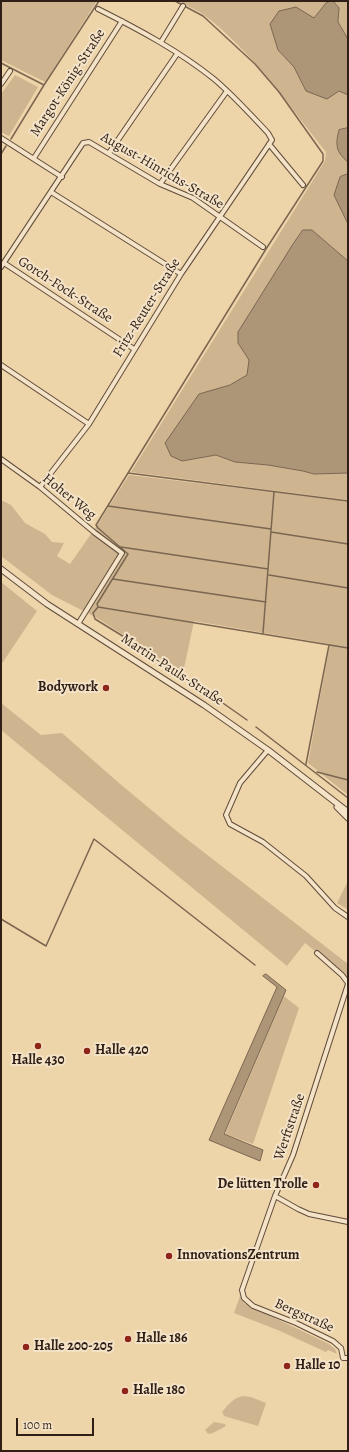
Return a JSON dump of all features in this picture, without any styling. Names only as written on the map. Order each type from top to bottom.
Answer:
[{"type":"street","points":[[161,42],[183,6]]},
{"type":"street","points":[[98,9],[161,42],[213,79],[227,91],[268,133],[270,142],[303,185]]},
{"type":"street","name":"Margot-König-Straße","points":[[34,158],[122,21]]},
{"type":"street","points":[[109,154],[177,54]]},
{"type":"street","points":[[1,84],[10,71]]},
{"type":"street","points":[[160,184],[227,91]]},
{"type":"street","points":[[1,138],[62,177],[2,265]]},
{"type":"street","name":"August-Hinrichs-Straße","points":[[62,177],[83,144],[89,142],[160,184],[193,198],[263,247]]},
{"type":"street","name":"Fritz-Reuter-Straße","points":[[40,487],[89,424],[181,274],[270,142]]},
{"type":"street","points":[[51,192],[181,274]]},
{"type":"street","name":"Gorch-Fock-Straße","points":[[2,265],[134,349]]},
{"type":"street","points":[[1,365],[89,424]]},
{"type":"street","name":"Hoher Weg","points":[[1,459],[40,487],[95,533],[122,553],[78,624]]},
{"type":"street","name":"Martin-Pauls-Straße","points":[[1,569],[47,604],[204,705],[268,750],[348,812]]},
{"type":"street","points":[[268,750],[240,783],[226,815],[230,824],[263,842],[306,876],[335,908],[348,916]]},
{"type":"street","name":"Martin-Pauls-Straße","points":[[327,796],[348,818]]},
{"type":"street","points":[[317,953],[342,975],[348,984]]},
{"type":"street","name":"Werftstraße","points":[[244,1298],[242,1290],[243,1284],[275,1196],[293,1155],[348,984]]},
{"type":"street","points":[[275,1196],[309,1214],[348,1222]]},
{"type":"street","name":"Bergstraße","points":[[244,1298],[253,1306],[296,1323],[333,1341],[341,1348],[343,1358],[348,1358]]},
{"type":"shaded area","points":[[1,1],[97,1],[45,82],[1,60]]},
{"type":"shaded area","points":[[177,1],[331,1],[326,3],[314,18],[278,50],[294,67],[306,91],[339,91],[348,95],[348,128],[339,130],[340,156],[348,162],[348,174],[340,177],[334,195],[348,224],[348,261],[312,230],[238,343],[250,360],[247,376],[230,385],[199,394],[182,461],[216,455],[235,462],[268,465],[314,474],[348,473],[348,500],[131,472],[325,161],[326,152],[269,79],[238,45],[204,15]]},
{"type":"shaded area","points":[[333,1],[348,1],[348,39],[338,22],[339,8]]},
{"type":"shaded area","points":[[333,1],[339,8],[338,22],[348,39],[348,95],[339,91],[327,99],[306,91],[294,67],[278,50],[270,24],[279,11],[296,7],[314,18],[326,3]]},
{"type":"shaded area","points":[[15,75],[38,87],[9,136],[1,132],[1,94]]},
{"type":"shaded area","points":[[348,128],[348,162],[339,152],[337,140],[339,130]]},
{"type":"shaded area","points":[[348,174],[348,224],[334,195],[340,177]]},
{"type":"shaded area","points":[[303,230],[312,230],[348,261],[348,473],[314,474],[268,465],[235,462],[216,455],[182,461],[171,456],[165,443],[199,394],[230,385],[247,375],[249,360],[238,343],[238,332]]},
{"type":"shaded area","points":[[129,475],[348,501],[348,795],[308,763],[330,644],[194,621],[183,673],[97,618],[52,595],[1,556],[1,500],[11,505],[25,523],[45,534],[52,542],[64,543],[57,556],[70,564],[98,524]]},
{"type":"shaded area","points":[[1,582],[37,611],[1,665]]},
{"type":"shaded area","points":[[1,703],[41,735],[62,733],[179,833],[348,964],[348,978],[305,943],[287,966],[1,730]]},
{"type":"shaded area","points":[[348,881],[347,909],[337,903]]},
{"type":"shaded area","points":[[266,974],[286,990],[224,1134],[263,1150],[260,1161],[209,1140],[277,987],[263,976]]},
{"type":"shaded area","points":[[284,996],[299,1008],[253,1144],[225,1134]]},
{"type":"shaded area","points":[[240,1296],[244,1303],[329,1344],[335,1349],[337,1354],[328,1350],[326,1352],[280,1331],[234,1313]]},
{"type":"shaded area","points":[[243,1396],[251,1397],[266,1403],[258,1426],[224,1416],[222,1412],[234,1400]]},
{"type":"shaded area","points":[[214,1422],[225,1424],[226,1426],[208,1434],[205,1430]]},
{"type":"waterway","points":[[1,63],[44,85],[99,1]]},
{"type":"waterway","points":[[98,607],[97,604],[128,554],[96,525],[266,249],[323,161],[323,154],[279,92],[255,64],[203,16],[175,1]]},
{"type":"waterway","points":[[11,139],[44,85]]},
{"type":"waterway","points":[[1,154],[6,146]]},
{"type":"waterway","points":[[128,473],[348,501]]},
{"type":"waterway","points":[[263,633],[274,492]]},
{"type":"waterway","points":[[108,506],[271,529]]},
{"type":"waterway","points":[[271,532],[348,544]]},
{"type":"waterway","points":[[121,547],[268,569]]},
{"type":"waterway","points":[[269,575],[348,588]]},
{"type":"waterway","points":[[113,579],[266,602]]},
{"type":"waterway","points":[[211,694],[95,619],[93,613],[98,607],[348,648]]},
{"type":"waterway","points":[[306,764],[329,645]]},
{"type":"waterway","points":[[220,701],[247,720]]},
{"type":"waterway","points":[[256,727],[348,798]]},
{"type":"waterway","points":[[317,772],[348,780]]},
{"type":"waterway","points":[[1,919],[46,946],[94,839],[255,965]]},
{"type":"place","name":"Bodywork","points":[[106,688]]},
{"type":"place","name":"Halle 430","points":[[38,1046]]},
{"type":"place","name":"Halle 420","points":[[87,1051]]},
{"type":"place","name":"De lütten Trolle","points":[[316,1185]]},
{"type":"place","name":"InnovationsZentrum","points":[[169,1256]]},
{"type":"place","name":"Halle 186","points":[[128,1339]]},
{"type":"place","name":"Halle 200-205","points":[[26,1347]]},
{"type":"place","name":"Halle 10","points":[[287,1366]]},
{"type":"place","name":"Halle 180","points":[[125,1391]]}]
